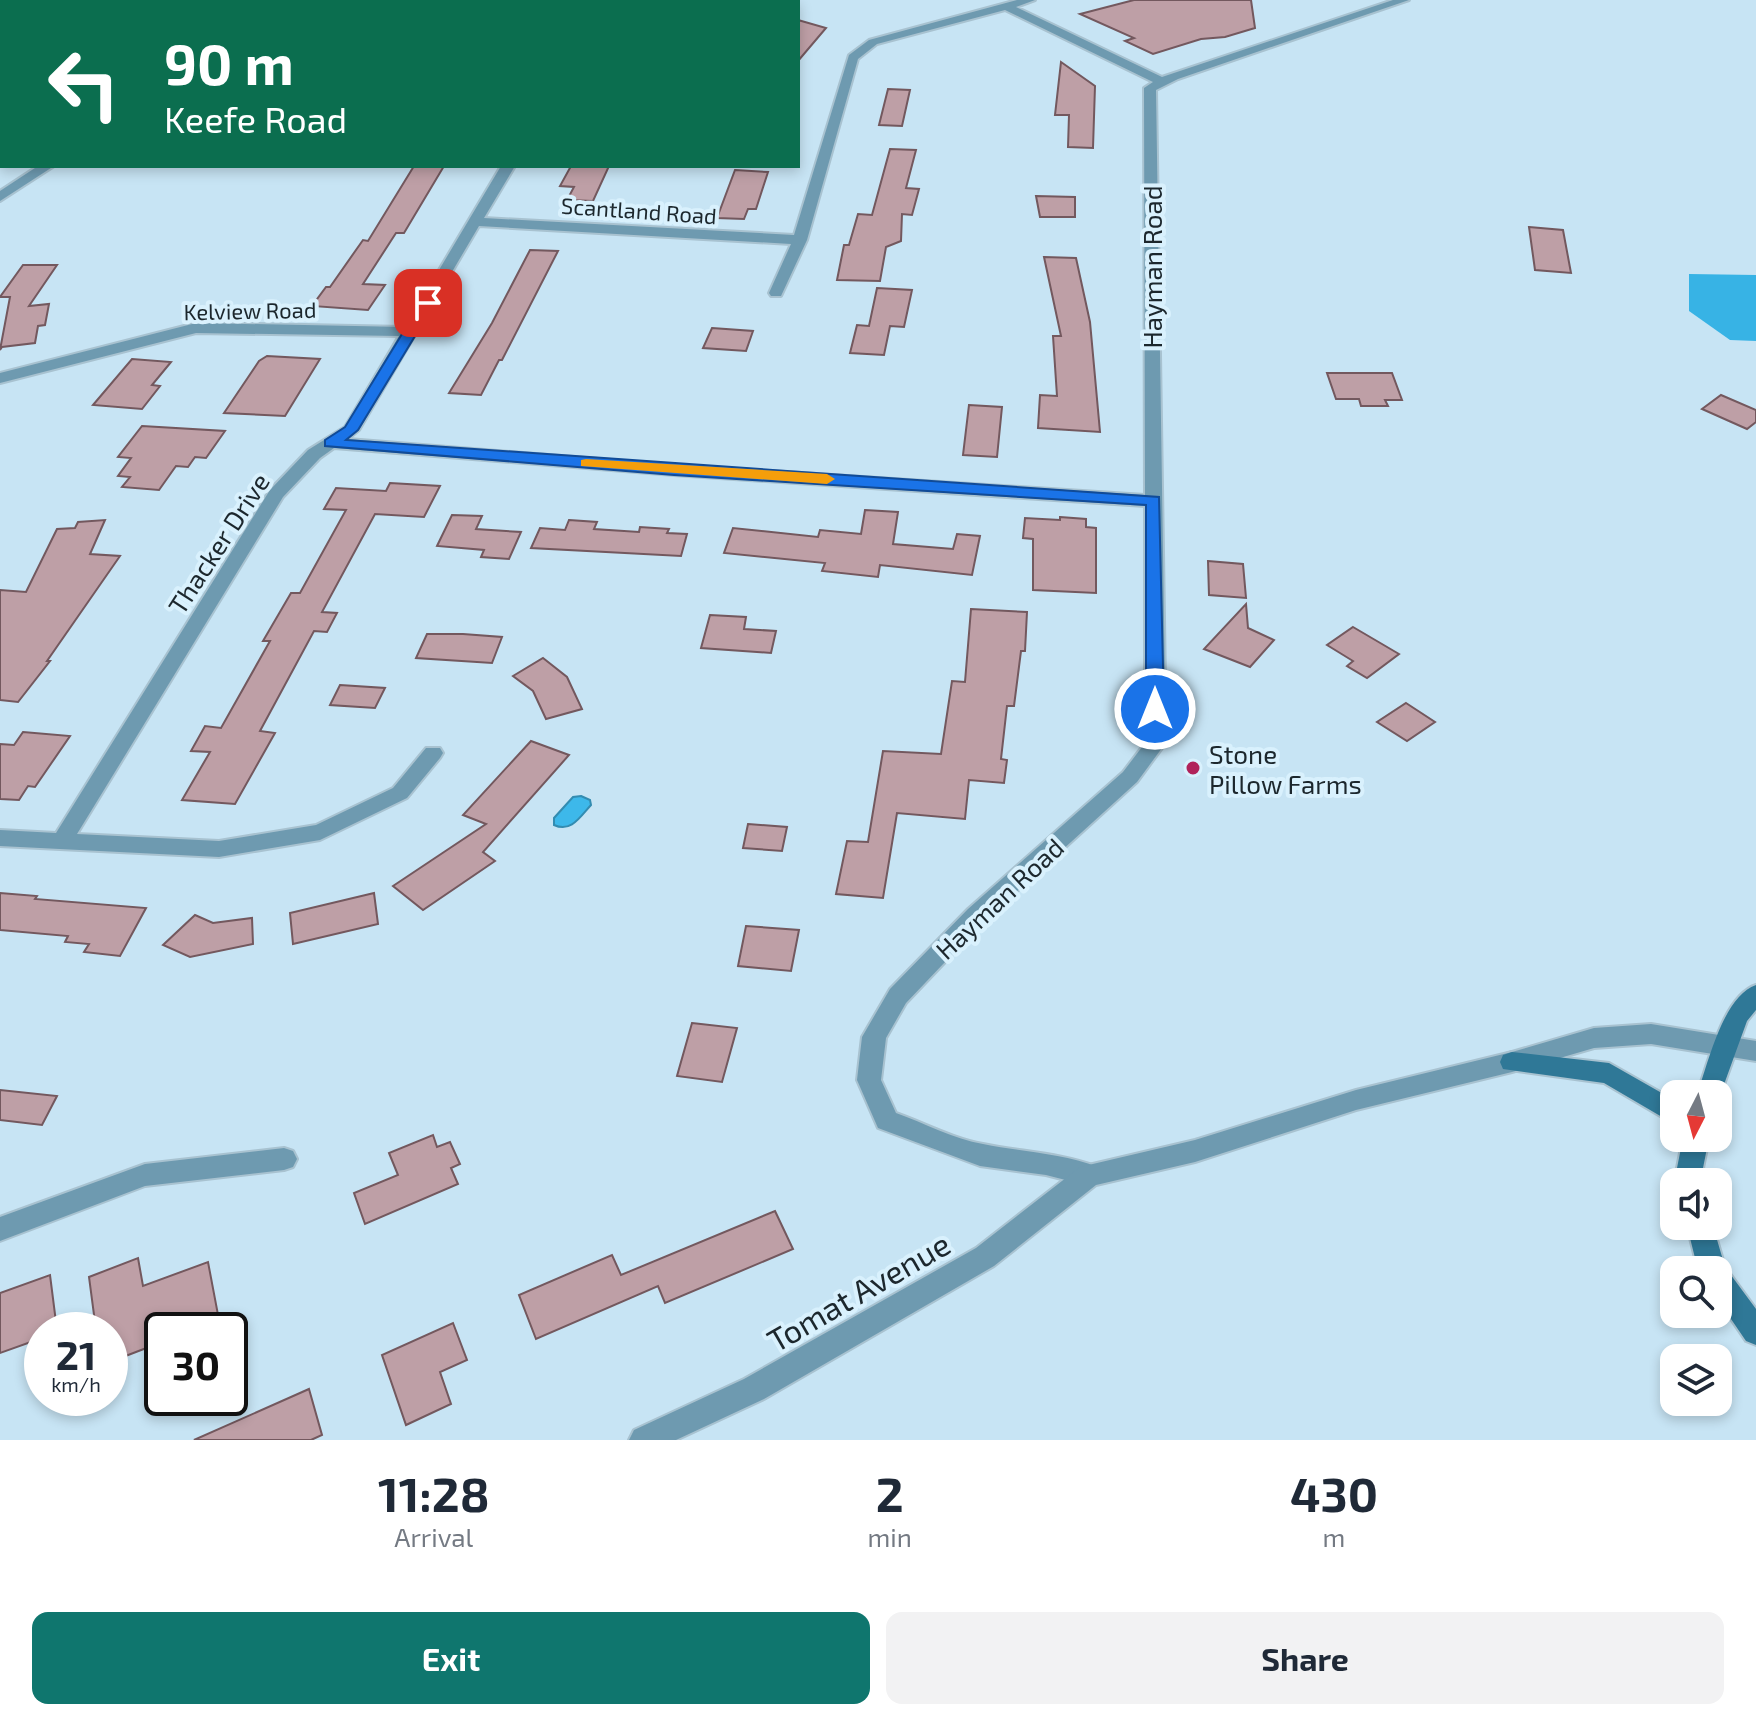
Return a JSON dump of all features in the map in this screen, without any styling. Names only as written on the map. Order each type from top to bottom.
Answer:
[{"type":"main road","points":[[1714,1080],[1737,1016],[1756,994]]},
{"type":"main road","points":[[1512,1062],[1609,1073],[1660,1104]]},
{"type":"main road","points":[[1732,1297],[1756,1332]]},
{"type":"street","points":[[776,293],[800,240],[853,57],[873,42],[1030,0]]},
{"type":"street","points":[[1007,7],[1161,81],[1404,0]]},
{"type":"street","name":"Hayman Road","points":[[1161,81],[1150,88],[1155,715],[1152,748],[1130,777],[976,915],[898,996],[874,1037],[869,1080],[887,1120],[980,1155],[1046,1164],[1089,1175],[1195,1151],[1356,1100],[1512,1062],[1594,1038],[1651,1034],[1727,1044]]},
{"type":"street","points":[[0,197],[44,168]]},
{"type":"street","name":"Thacker Drive","points":[[62,841],[276,494],[314,454],[351,430],[507,168]]},
{"type":"street","name":"Scantland Road","points":[[476,222],[800,240]]},
{"type":"street","name":"Kelview Road","points":[[0,378],[196,328],[411,332]]},
{"type":"street","points":[[331,443],[674,470],[1154,501]]},
{"type":"street","points":[[0,838],[219,849],[320,832],[400,793],[433,753]]},
{"type":"street","points":[[1727,1044],[1756,1051]]},
{"type":"street","points":[[0,1229],[145,1175],[284,1159]]},
{"type":"street","name":"Tomat Avenue","points":[[644,1440],[754,1389],[985,1257],[1089,1175]]},
{"type":"shaded area","points":[[1689,274],[1756,275],[1756,341],[1730,340],[1689,311]]},
{"type":"shaded area","points":[[573,797],[590,800],[591,805],[579,819],[565,827],[554,825],[554,818]]},
{"type":"building","points":[[1134,0],[1251,0],[1255,28],[1225,37],[1201,39],[1153,54],[1125,41],[1134,38],[1080,14]]},
{"type":"building","points":[[800,21],[826,28],[800,59]]},
{"type":"building","points":[[1061,62],[1095,86],[1093,148],[1068,147],[1069,115],[1055,115]]},
{"type":"building","points":[[888,89],[910,90],[902,126],[879,125]]},
{"type":"building","points":[[890,149],[916,150],[906,188],[919,189],[912,215],[902,214],[901,241],[886,247],[880,281],[837,280],[844,245],[849,245],[858,214],[872,215]]},
{"type":"building","points":[[413,168],[443,168],[404,233],[396,233],[363,284],[385,285],[368,310],[312,306],[326,287],[330,287],[363,240],[368,241]]},
{"type":"building","points":[[570,168],[608,168],[593,201],[567,200],[574,187],[560,186]]},
{"type":"building","points":[[735,170],[768,172],[756,209],[748,209],[744,219],[717,218]]},
{"type":"building","points":[[1036,196],[1075,197],[1075,217],[1040,217]]},
{"type":"building","points":[[1529,227],[1563,230],[1571,273],[1535,270]]},
{"type":"building","points":[[530,250],[558,251],[502,360],[499,360],[481,395],[449,393],[492,323]]},
{"type":"building","points":[[1044,257],[1076,258],[1090,322],[1100,432],[1038,428],[1040,395],[1057,396],[1053,336],[1061,336]]},
{"type":"building","points":[[23,265],[57,265],[29,306],[49,304],[45,325],[38,326],[35,343],[2,347],[0,350],[10,297],[0,297]]},
{"type":"building","points":[[877,288],[912,290],[904,327],[890,326],[884,355],[850,353],[857,325],[869,326]]},
{"type":"building","points":[[712,328],[753,331],[746,351],[703,348]]},
{"type":"building","points":[[267,356],[320,359],[285,416],[224,413],[259,361]]},
{"type":"building","points":[[132,359],[171,362],[152,385],[160,386],[142,409],[93,405]]},
{"type":"building","points":[[1327,373],[1392,373],[1402,400],[1385,400],[1388,406],[1361,406],[1359,399],[1336,399]]},
{"type":"building","points":[[1721,395],[1756,410],[1756,422],[1747,429],[1702,409]]},
{"type":"building","points":[[969,405],[1002,407],[997,457],[963,455]]},
{"type":"building","points":[[142,426],[225,431],[206,458],[195,457],[188,467],[176,466],[159,490],[122,487],[130,477],[118,476],[131,458],[118,457]]},
{"type":"building","points":[[390,483],[440,486],[424,517],[375,514],[322,612],[337,613],[327,632],[314,631],[260,731],[275,733],[235,804],[182,800],[210,752],[191,751],[205,726],[221,728],[270,641],[263,641],[291,593],[300,593],[346,510],[324,509],[336,488],[386,491]]},
{"type":"building","points":[[865,510],[898,512],[893,544],[953,549],[957,534],[980,536],[972,575],[880,565],[878,577],[822,571],[825,563],[724,553],[733,528],[818,537],[820,530],[861,534]]},
{"type":"building","points":[[452,515],[482,516],[476,529],[521,532],[509,559],[481,557],[484,550],[437,546]]},
{"type":"building","points":[[1060,517],[1086,519],[1086,527],[1096,528],[1096,593],[1033,590],[1033,539],[1023,538],[1025,518],[1060,520]]},
{"type":"building","points":[[105,520],[90,554],[120,556],[47,661],[50,661],[18,702],[0,700],[0,590],[26,592],[57,529],[75,528],[78,522]]},
{"type":"building","points":[[569,520],[597,522],[594,529],[639,532],[640,527],[687,534],[681,556],[531,548],[540,528],[565,530]]},
{"type":"building","points":[[1208,561],[1243,564],[1246,598],[1209,595]]},
{"type":"building","points":[[1246,604],[1248,628],[1274,640],[1250,667],[1204,649]]},
{"type":"building","points":[[971,609],[1027,612],[1025,651],[1021,651],[1014,706],[1007,706],[1001,759],[1007,760],[1004,783],[969,780],[965,819],[897,813],[883,898],[836,894],[847,841],[868,842],[883,751],[941,754],[952,681],[965,682]]},
{"type":"building","points":[[710,615],[746,617],[744,629],[776,631],[771,653],[701,648]]},
{"type":"building","points":[[1353,627],[1399,654],[1367,678],[1347,666],[1353,661],[1327,645]]},
{"type":"building","points":[[427,634],[502,637],[492,663],[416,658]]},
{"type":"building","points":[[543,658],[567,677],[582,709],[546,719],[533,691],[513,676]]},
{"type":"building","points":[[340,685],[385,688],[375,708],[330,705]]},
{"type":"building","points":[[1406,703],[1435,722],[1407,741],[1377,722]]},
{"type":"building","points":[[23,732],[70,736],[35,787],[28,786],[19,800],[0,799],[0,744],[14,745]]},
{"type":"building","points":[[531,741],[569,755],[483,852],[495,861],[423,910],[393,886],[486,824],[463,815]]},
{"type":"building","points":[[748,824],[787,827],[782,851],[743,848]]},
{"type":"building","points":[[0,893],[146,908],[120,956],[84,952],[89,944],[65,942],[68,936],[0,930]]},
{"type":"building","points":[[374,893],[378,924],[293,944],[290,913]]},
{"type":"building","points":[[195,915],[213,923],[252,918],[253,944],[190,957],[163,945]]},
{"type":"building","points":[[746,926],[799,930],[791,971],[738,966]]},
{"type":"building","points":[[692,1023],[737,1028],[722,1082],[677,1076]]},
{"type":"building","points":[[0,1090],[57,1096],[42,1125],[0,1120]]},
{"type":"building","points":[[433,1135],[437,1147],[450,1142],[460,1164],[451,1168],[458,1184],[365,1224],[354,1193],[398,1175],[389,1153]]},
{"type":"building","points":[[775,1211],[793,1249],[665,1303],[658,1286],[536,1339],[519,1295],[612,1255],[621,1275]]},
{"type":"building","points":[[138,1258],[143,1286],[208,1262],[217,1312],[144,1312],[144,1349],[128,1355],[128,1312],[94,1312],[89,1277]]},
{"type":"building","points":[[50,1275],[55,1312],[24,1312],[24,1344],[0,1353],[0,1293]]},
{"type":"building","points":[[453,1323],[467,1360],[440,1372],[451,1404],[406,1425],[382,1355]]},
{"type":"building","points":[[309,1389],[322,1435],[311,1440],[194,1440]]},
{"type":"slow traffic","points":[[586,463],[827,479]]},
{"type":"place","name":"Stone Pillow Farms","points":[[1193,768]]},
{"type":"route","points":[[428,303],[351,430],[331,443],[674,470],[1154,501],[1155,709]]}]
